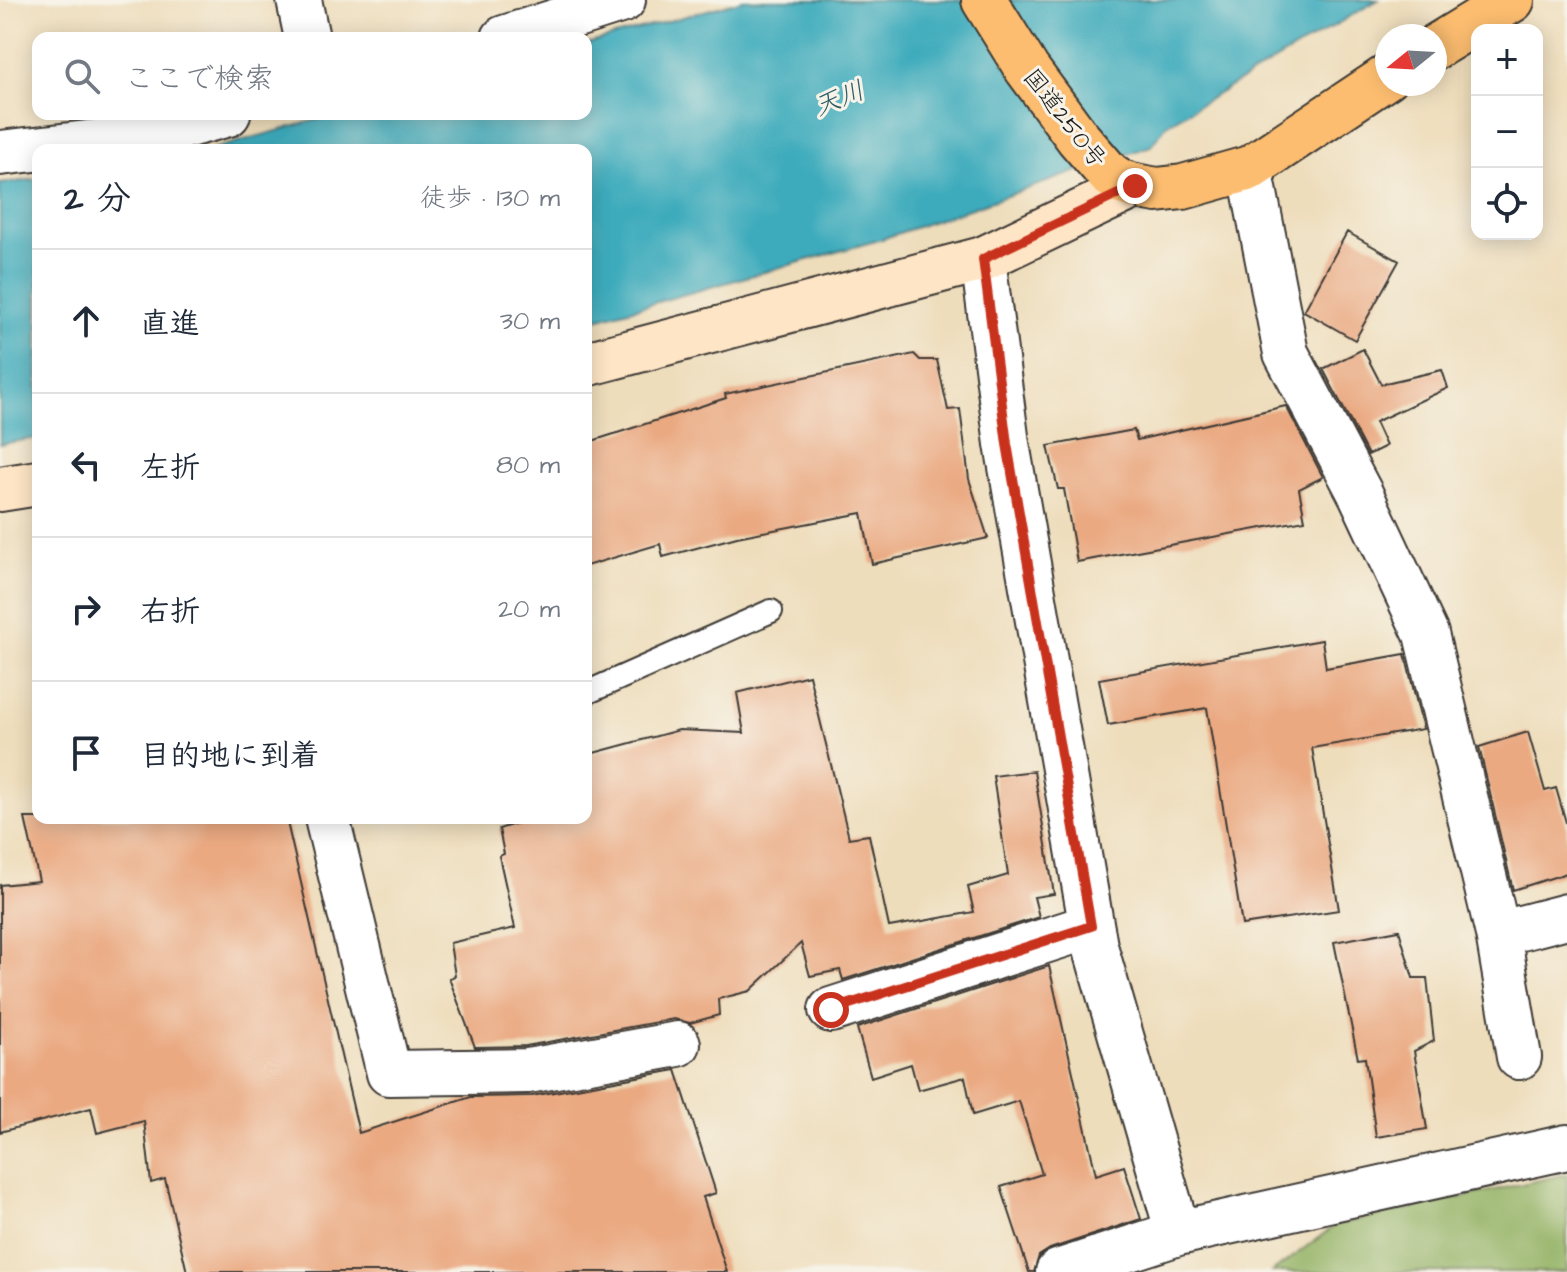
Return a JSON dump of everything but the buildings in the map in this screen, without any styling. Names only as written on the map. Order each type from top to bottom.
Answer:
[{"type":"highway","name":"国道250号","points":[[984,0],[1027,69],[1078,138],[1122,180]]},
{"type":"highway","points":[[1447,40],[1512,0]]},
{"type":"highway","points":[[1122,180],[1157,190],[1183,187],[1250,168],[1375,85]]},
{"type":"street","points":[[299,0],[306,32]]},
{"type":"street","points":[[523,32],[623,0]]},
{"type":"street","points":[[78,144],[148,136],[206,120]]},
{"type":"street","points":[[0,153],[32,149]]},
{"type":"street","points":[[1250,168],[1286,353],[1361,495],[1426,634],[1498,934],[1519,1057]]},
{"type":"street","points":[[592,362],[983,259],[1122,180]]},
{"type":"street","points":[[983,259],[1007,444],[1091,926],[1178,1233]]},
{"type":"street","points":[[0,489],[32,484]]},
{"type":"street","points":[[328,824],[389,1073],[528,1071],[678,1044]]},
{"type":"street","points":[[1498,934],[1567,916]]},
{"type":"street","points":[[831,1010],[1091,926]]},
{"type":"street","points":[[1058,1272],[1178,1233],[1545,1146]]},
{"type":"lane","points":[[592,690],[771,611]]},
{"type":"green space","points":[[1567,1174],[1567,1272],[1272,1272],[1336,1225]]},
{"type":"water","name":"天川","points":[[743,0],[1378,0],[1167,124],[1151,146],[879,240],[592,320],[592,144],[230,144],[316,120],[592,120],[592,42]]},
{"type":"water","points":[[32,180],[32,439],[0,444],[0,184]]},
{"type":"route","points":[[831,1010],[1091,926],[1007,444],[983,259],[1135,186]]}]
